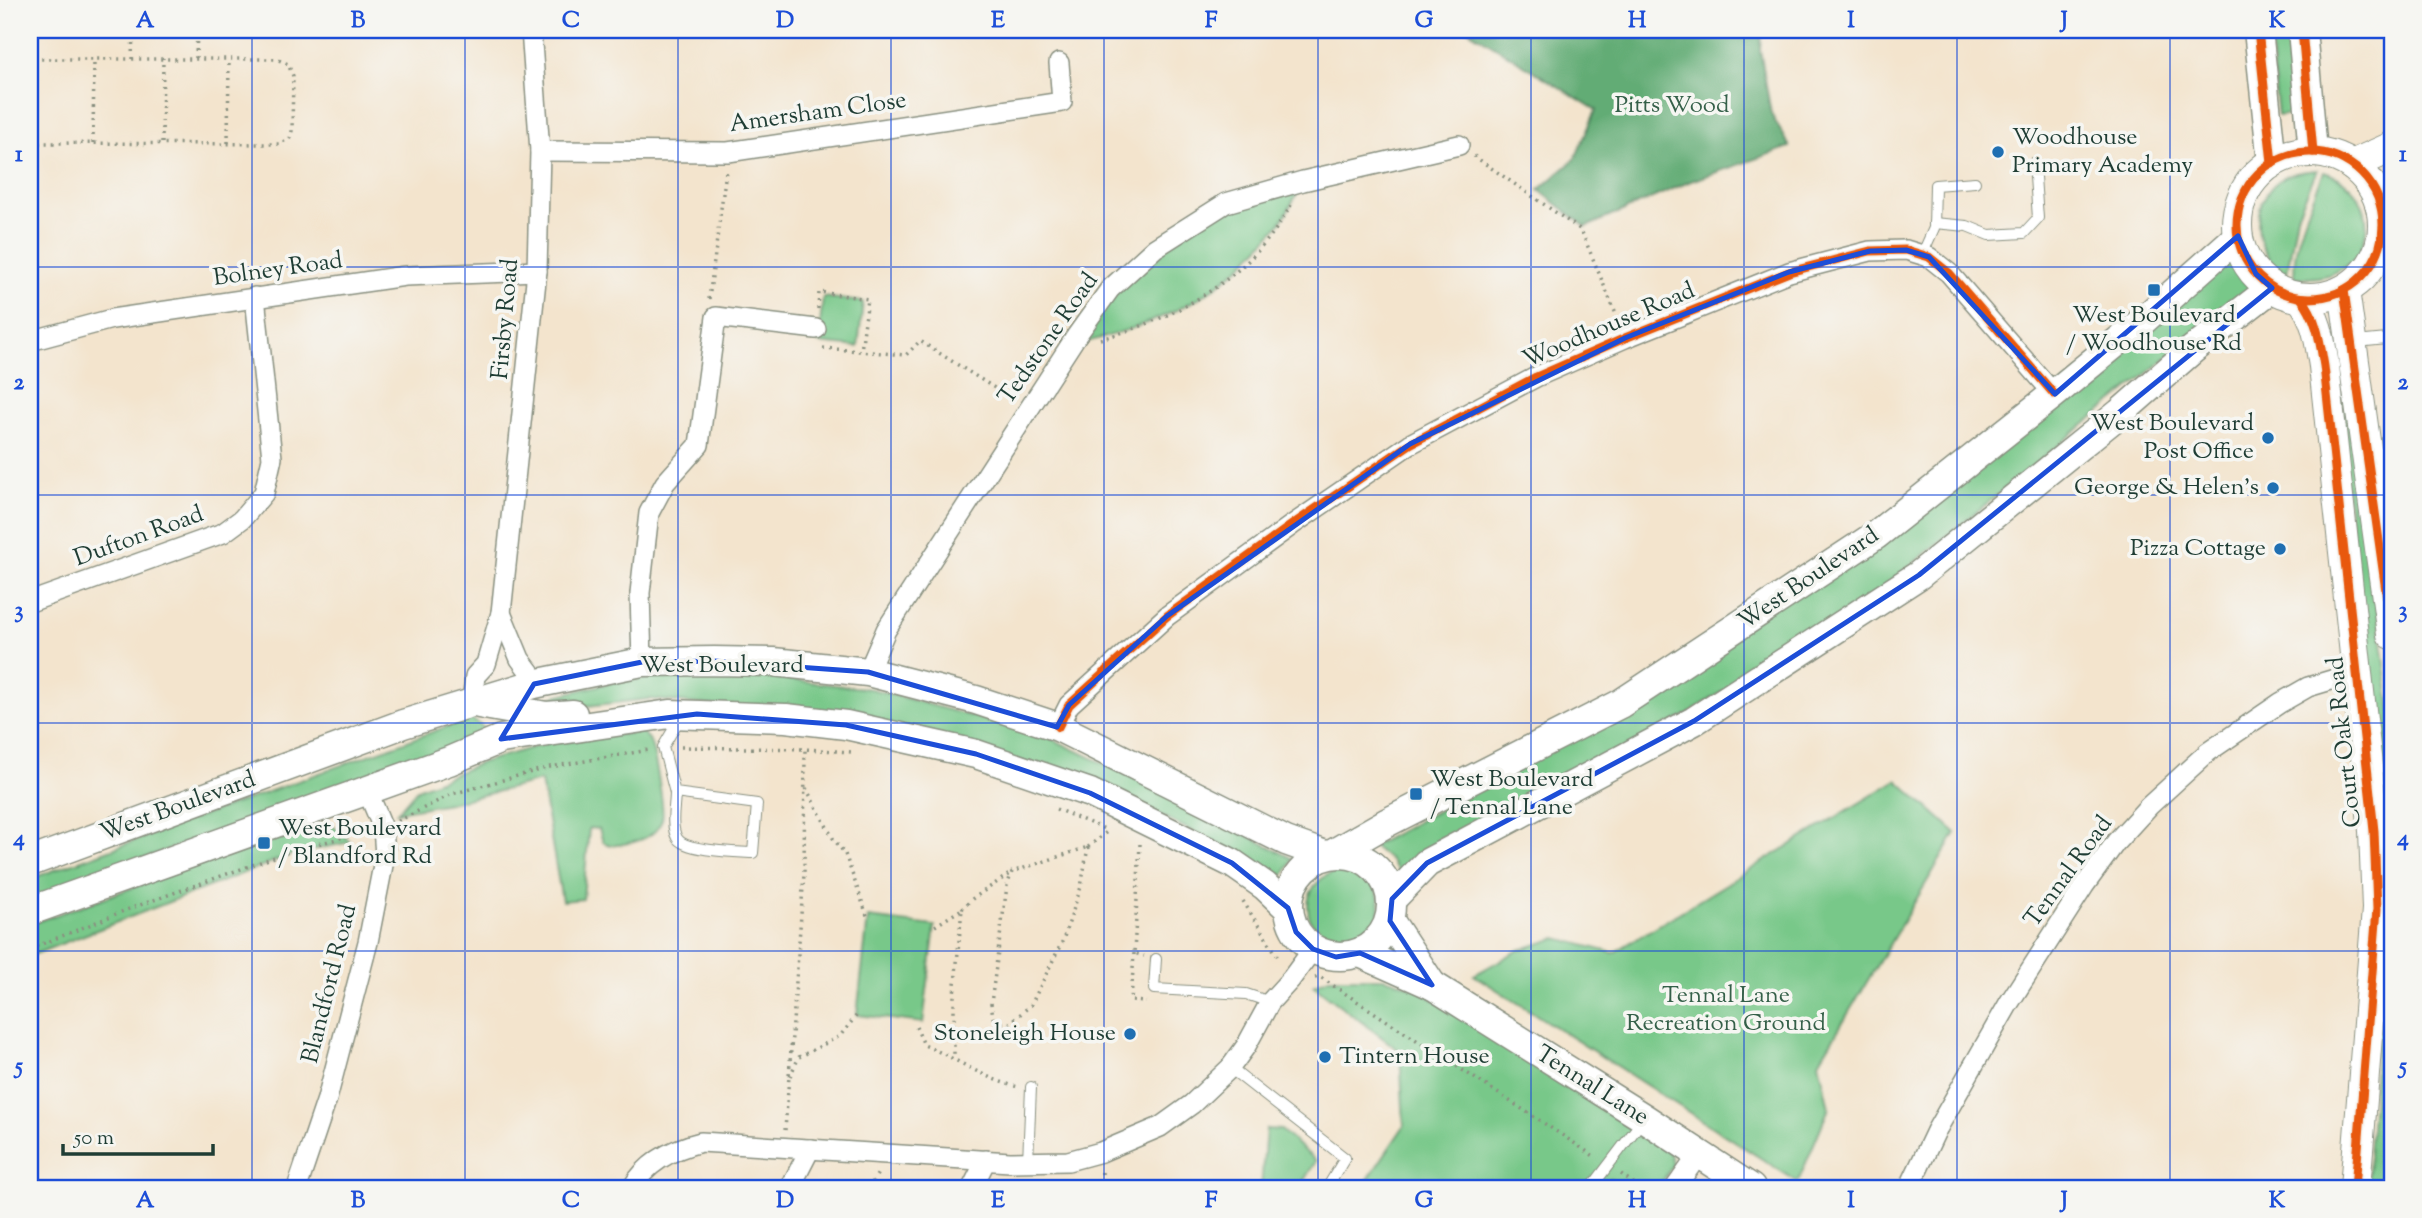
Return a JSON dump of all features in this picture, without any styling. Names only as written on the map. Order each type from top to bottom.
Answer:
[{"type":"main road","points":[[2258,30],[2272,163]]},
{"type":"main road","points":[[2302,30],[2313,152]]},
{"type":"main road","points":[[2352,165],[2392,147]]},
{"type":"main road","points":[[2313,152],[2336,157],[2352,165],[2369,182],[2388,212],[2375,259],[2362,277],[2344,290],[2324,297],[2301,298],[2272,288],[2256,274],[2244,257],[2238,236],[2238,215],[2244,194],[2255,176],[2272,163],[2292,154],[2313,152]]},
{"type":"main road","name":"West Boulevard","points":[[30,862],[403,724],[534,684],[642,662],[773,662],[868,672],[976,700],[1058,727],[1286,841],[1329,854],[1620,704],[1876,536],[2139,324],[2238,236]]},
{"type":"main road","points":[[1391,910],[1383,874],[1361,856],[1329,854],[1305,866],[1292,885],[1288,908],[1296,932],[1313,949],[1336,957],[1360,953],[1379,940],[1391,910],[1427,863],[1694,721],[1919,575],[2120,413],[2192,350],[2272,288]]},
{"type":"main road","points":[[2344,290],[2392,634]]},
{"type":"main road","name":"Court Oak Road","points":[[2301,298],[2309,307],[2320,337],[2358,672],[2384,849],[2355,1188]]},
{"type":"main road","points":[[501,740],[534,684]]},
{"type":"main road","points":[[472,702],[546,716],[624,710],[676,714]]},
{"type":"main road","name":"West Boulevard","points":[[30,911],[501,740],[676,714],[786,718],[846,725],[976,754],[1090,793],[1114,804],[1232,863],[1265,886],[1288,908]]},
{"type":"main road","name":"Tennal Lane","points":[[1391,910],[1432,985]]},
{"type":"main road","name":"Tennal Lane","points":[[1360,953],[1432,985],[1751,1188]]},
{"type":"street","name":"Firsby Road","points":[[472,702],[475,676],[486,664],[500,613],[537,271],[540,151],[531,30]]},
{"type":"street","name":"Amersham Close","points":[[540,151],[728,152],[1062,102],[1059,63]]},
{"type":"street","name":"Tedstone Road","points":[[868,672],[886,630],[1069,347],[1110,289],[1155,248],[1226,203],[1303,181],[1459,145]]},
{"type":"street","name":"Woodhouse Road","points":[[1058,727],[1069,705],[1167,616],[1410,444],[1536,377],[1789,272],[1870,251],[1906,250],[1922,254]]},
{"type":"street","points":[[1922,254],[1949,273],[2054,394]]},
{"type":"street","name":"Bolney Road","points":[[30,341],[112,319],[405,276],[537,271]]},
{"type":"street","name":"Dufton Road","points":[[30,602],[223,533],[242,519],[264,493],[272,458],[255,297]]},
{"type":"street","points":[[642,662],[640,593],[649,513],[665,483],[699,445],[716,317],[816,329]]},
{"type":"street","name":"Firsby Road","points":[[500,613],[534,684]]},
{"type":"street","points":[[486,664],[520,659]]},
{"type":"street","name":"Tennal Road","points":[[1909,1188],[1936,1131],[2009,1003],[2084,886],[2116,842],[2149,806],[2208,752],[2308,687],[2358,672]]},
{"type":"street","name":"Blandford Road","points":[[297,1188],[327,1099],[368,942],[385,855],[383,828],[367,790]]},
{"type":"street","points":[[632,1188],[639,1176],[664,1155],[701,1142],[1028,1162],[1068,1161],[1132,1141],[1160,1127],[1192,1104],[1230,1068],[1246,1046],[1270,1002],[1313,949]]},
{"type":"street","points":[[790,1188],[810,1149]]},
{"type":"street","points":[[1675,1188],[1699,1154]]},
{"type":"street","points":[[972,1188],[986,1160]]},
{"type":"lane","points":[[1934,223],[1966,226],[1989,235],[2024,233],[2038,218],[2035,163]]},
{"type":"lane","points":[[1922,254],[1934,228],[1935,185],[1975,182]]},
{"type":"lane","points":[[2352,342],[2390,336]]},
{"type":"lane","points":[[676,714],[663,747],[676,793],[673,823],[677,839],[687,846],[752,853],[757,804],[676,793]]},
{"type":"lane","points":[[1156,959],[1154,989],[1246,994],[1270,1002]]},
{"type":"lane","points":[[1230,1068],[1345,1158],[1327,1188]]},
{"type":"lane","points":[[1028,1162],[1031,1087]]},
{"type":"lane","points":[[1591,1188],[1644,1118]]},
{"type":"path","points":[[132,59],[133,30]]},
{"type":"path","points":[[196,58],[197,30]]},
{"type":"path","points":[[162,143],[163,58]]},
{"type":"path","points":[[30,65],[35,59],[276,59],[288,64],[293,76],[292,131],[290,138],[279,144],[37,143],[30,136]]},
{"type":"path","points":[[93,143],[94,59]]},
{"type":"path","points":[[228,143],[229,59]]},
{"type":"path","points":[[1459,145],[1581,230],[1625,338]]},
{"type":"path","points":[[716,317],[708,314],[728,152]]},
{"type":"path","points":[[1069,347],[1133,329],[1197,301],[1243,266],[1282,221],[1303,181]]},
{"type":"path","points":[[861,351],[867,299],[819,292],[814,347],[906,355],[920,341],[1029,410]]},
{"type":"path","points":[[784,1146],[804,874],[804,749]]},
{"type":"path","points":[[805,786],[833,838],[845,853],[868,918]]},
{"type":"path","points":[[935,926],[1012,872],[1088,847],[1108,831]]},
{"type":"path","points":[[1140,844],[1134,953],[1156,959]]},
{"type":"path","points":[[1012,872],[1007,886],[991,1003],[994,1023],[1010,1023],[1031,1006],[1063,940],[1081,887],[1088,847]]},
{"type":"path","points":[[954,1058],[954,995],[962,909]]},
{"type":"path","points":[[1291,979],[1320,977],[1640,1188]]},
{"type":"path","points":[[787,1082],[800,1057],[840,1036],[857,1015]]},
{"type":"path","points":[[916,1027],[925,1045],[1016,1087],[1031,1087]]},
{"type":"highlighted area","points":[[2238,236],[2256,274],[2272,288],[1919,575],[1694,721],[1427,863],[1392,899],[1390,921],[1432,985],[1360,953],[1336,957],[1313,949],[1296,932],[1288,908],[1232,863],[1090,793],[976,754],[846,725],[697,714],[501,739],[534,684],[642,662],[714,661],[868,672],[1057,727],[1069,705],[1167,616],[1410,444],[1625,338],[1789,272],[1870,251],[1906,250],[1929,257],[2055,394]]},
{"type":"green space","name":"Pitts Wood","points":[[1468,30],[1761,30],[1760,50],[1771,114],[1790,147],[1691,181],[1586,227],[1539,190],[1575,159],[1596,110]]},
{"type":"green space","points":[[2269,30],[2293,30],[2301,113],[2278,116]]},
{"type":"green space","points":[[2317,170],[2297,215],[2287,273],[2266,253],[2260,240],[2259,212],[2272,186],[2284,177]]},
{"type":"green space","points":[[2324,172],[2346,183],[2359,199],[2366,217],[2365,236],[2357,254],[2343,268],[2322,277],[2295,277],[2294,265],[2299,238]]},
{"type":"green space","points":[[1303,181],[1278,226],[1241,266],[1220,284],[1197,299],[1150,322],[1069,347],[1110,289],[1226,203]]},
{"type":"green space","points":[[2226,262],[2250,288],[2243,296],[1880,590],[1686,715],[1400,874],[1391,861],[1373,846],[1650,695]]},
{"type":"green space","points":[[823,297],[863,302],[858,347],[818,343]]},
{"type":"green space","points":[[2348,390],[2392,716],[2392,829],[2384,830],[2336,391]]},
{"type":"green space","points":[[754,676],[872,689],[1048,737],[1168,794],[1293,859],[1283,876],[1129,800],[737,708],[649,699],[552,710],[546,708],[547,699],[555,696],[618,681],[666,677]]},
{"type":"green space","points":[[470,718],[490,732],[30,900],[30,879]]},
{"type":"green space","points":[[641,732],[649,739],[654,754],[661,792],[662,819],[657,829],[649,836],[618,845],[603,842],[599,829],[589,828],[583,899],[562,901],[541,781],[449,803],[397,812],[417,789],[483,762],[548,743]]},
{"type":"green space","name":"Tennal Lane Recreation Ground","points":[[1897,780],[1956,833],[1819,1062],[1829,1108],[1798,1182],[1474,975],[1519,950],[1557,938],[1613,953]]},
{"type":"green space","points":[[333,826],[351,842],[293,854],[30,956],[30,924],[281,835]]},
{"type":"green space","points":[[1344,871],[1358,874],[1370,881],[1377,893],[1380,907],[1377,921],[1370,933],[1358,940],[1344,943],[1330,940],[1318,933],[1311,921],[1308,907],[1311,893],[1318,881],[1330,874]]},
{"type":"green space","points":[[2392,875],[2392,1104],[2383,1188],[2367,1188],[2387,879]]},
{"type":"green space","points":[[868,918],[935,926],[923,1023],[857,1015]]},
{"type":"green space","points":[[1329,978],[1385,978],[1416,988],[1670,1153],[1673,1165],[1658,1188],[1625,1188],[1610,1178],[1601,1188],[1362,1188],[1404,1126],[1400,1051],[1313,985]]},
{"type":"green space","points":[[1266,1129],[1281,1130],[1316,1161],[1299,1188],[1261,1188]]},
{"type":"cycle path","points":[[2258,30],[2272,163]]},
{"type":"cycle path","points":[[2302,30],[2313,152]]},
{"type":"cycle path","points":[[2310,152],[2338,158],[2361,174],[2377,197],[2383,225],[2377,253],[2361,276],[2338,292],[2310,298],[2282,292],[2259,276],[2243,253],[2237,225],[2243,197],[2259,174],[2282,158],[2310,152]]},
{"type":"cycle path","points":[[1058,727],[1069,705],[1167,616],[1410,444],[1536,377],[1789,272],[1870,251],[1906,250],[1929,257],[1949,273],[2054,394]]},
{"type":"cycle path","points":[[2344,290],[2392,634]]},
{"type":"cycle path","points":[[2301,298],[2314,322],[2324,366],[2374,831],[2377,909],[2355,1188]]},
{"type":"place","name":"Woodhouse Primary Academy","points":[[1998,152]]},
{"type":"place","name":"West Boulevard / Woodhouse Rd","points":[[2154,290]]},
{"type":"place","name":"West Boulevard Post Office","points":[[2268,438]]},
{"type":"place","name":"George & Helen's","points":[[2273,488]]},
{"type":"place","name":"Pizza Cottage","points":[[2280,549]]},
{"type":"place","name":"West Boulevard / Tennal Lane","points":[[1416,794]]},
{"type":"place","name":"West Boulevard / Blandford Rd","points":[[264,843]]},
{"type":"place","name":"Stoneleigh House","points":[[1130,1034]]},
{"type":"place","name":"Tintern House","points":[[1325,1057]]}]
